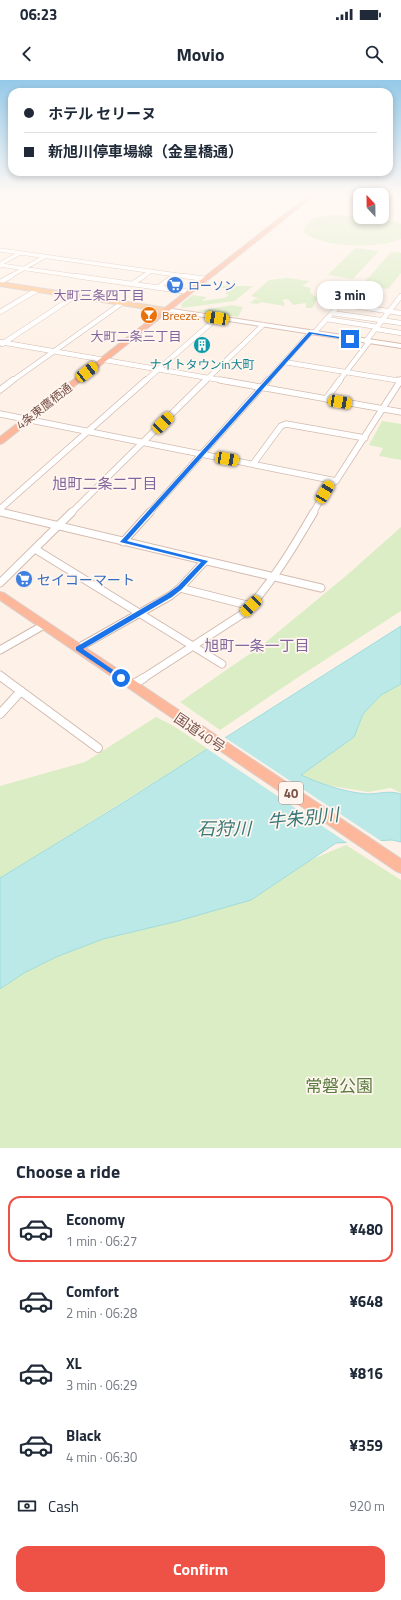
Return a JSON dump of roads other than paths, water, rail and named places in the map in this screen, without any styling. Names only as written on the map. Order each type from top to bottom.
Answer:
[{"type":"highway","name":"4条東鷹栖通","points":[[0,440],[252,243]]},
{"type":"highway","name":"国道40号","points":[[0,595],[401,867]]},
{"type":"main road","points":[[0,284],[155,311],[166,310],[401,346]]},
{"type":"street","points":[[0,250],[206,279]]},
{"type":"street","points":[[0,264],[20,253]]},
{"type":"street","points":[[0,284],[44,256]]},
{"type":"street","points":[[0,264],[190,292]]},
{"type":"street","points":[[132,284],[151,271]]},
{"type":"street","points":[[157,288],[174,275]]},
{"type":"street","points":[[0,312],[36,291]]},
{"type":"street","points":[[326,399],[377,328],[399,301],[401,296]]},
{"type":"street","points":[[1,343],[74,297]]},
{"type":"street","points":[[0,390],[120,304]]},
{"type":"street","points":[[123,542],[284,362],[340,304],[401,313]]},
{"type":"street","points":[[332,313],[401,323]]},
{"type":"street","points":[[0,509],[217,318]]},
{"type":"street","points":[[326,319],[401,333]]},
{"type":"street","points":[[0,583],[263,325]]},
{"type":"street","points":[[1,343],[401,412]]},
{"type":"street","points":[[132,685],[244,613],[251,606],[278,572],[329,485],[336,481],[401,381],[284,362]]},
{"type":"street","points":[[0,414],[336,481]]},
{"type":"street","points":[[253,464],[281,426],[286,424],[365,438]]},
{"type":"street","points":[[0,512],[272,578],[321,588]]},
{"type":"street","points":[[35,549],[222,664]]},
{"type":"street","points":[[78,648],[140,613],[180,588],[205,561]]},
{"type":"street","points":[[180,588],[251,606]]},
{"type":"street","points":[[0,650],[44,625]]},
{"type":"street","points":[[0,675],[98,748]]},
{"type":"street","points":[[0,714],[21,691]]},
{"type":"water","name":"石狩川","points":[[401,626],[401,684],[381,695],[363,714],[354,737],[301,775],[350,791],[367,794],[388,792],[401,794],[401,842],[392,840],[336,843],[251,900],[178,921],[103,939],[56,957],[24,973],[0,989],[0,878],[121,804]]},
{"type":"place","name":"ローソン","points":[[175,285]]},
{"type":"place","name":"Breeze.","points":[[149,315]]},
{"type":"place","name":"ナイトタウンin大町","points":[[202,345]]},
{"type":"place","name":"セイコーマート","points":[[24,579]]},
{"type":"district","name":"大町三条四丁目","points":[[99,295]]},
{"type":"district","name":"大町二条三丁目","points":[[136,336]]},
{"type":"district","name":"旭町二条二丁目","points":[[105,483]]},
{"type":"district","name":"旭町一条一丁目","points":[[257,645]]},
{"type":"water label","name":"牛朱別川","points":[[303,818]]},
{"type":"park label","name":"常磐公園","points":[[339,1086]]}]
